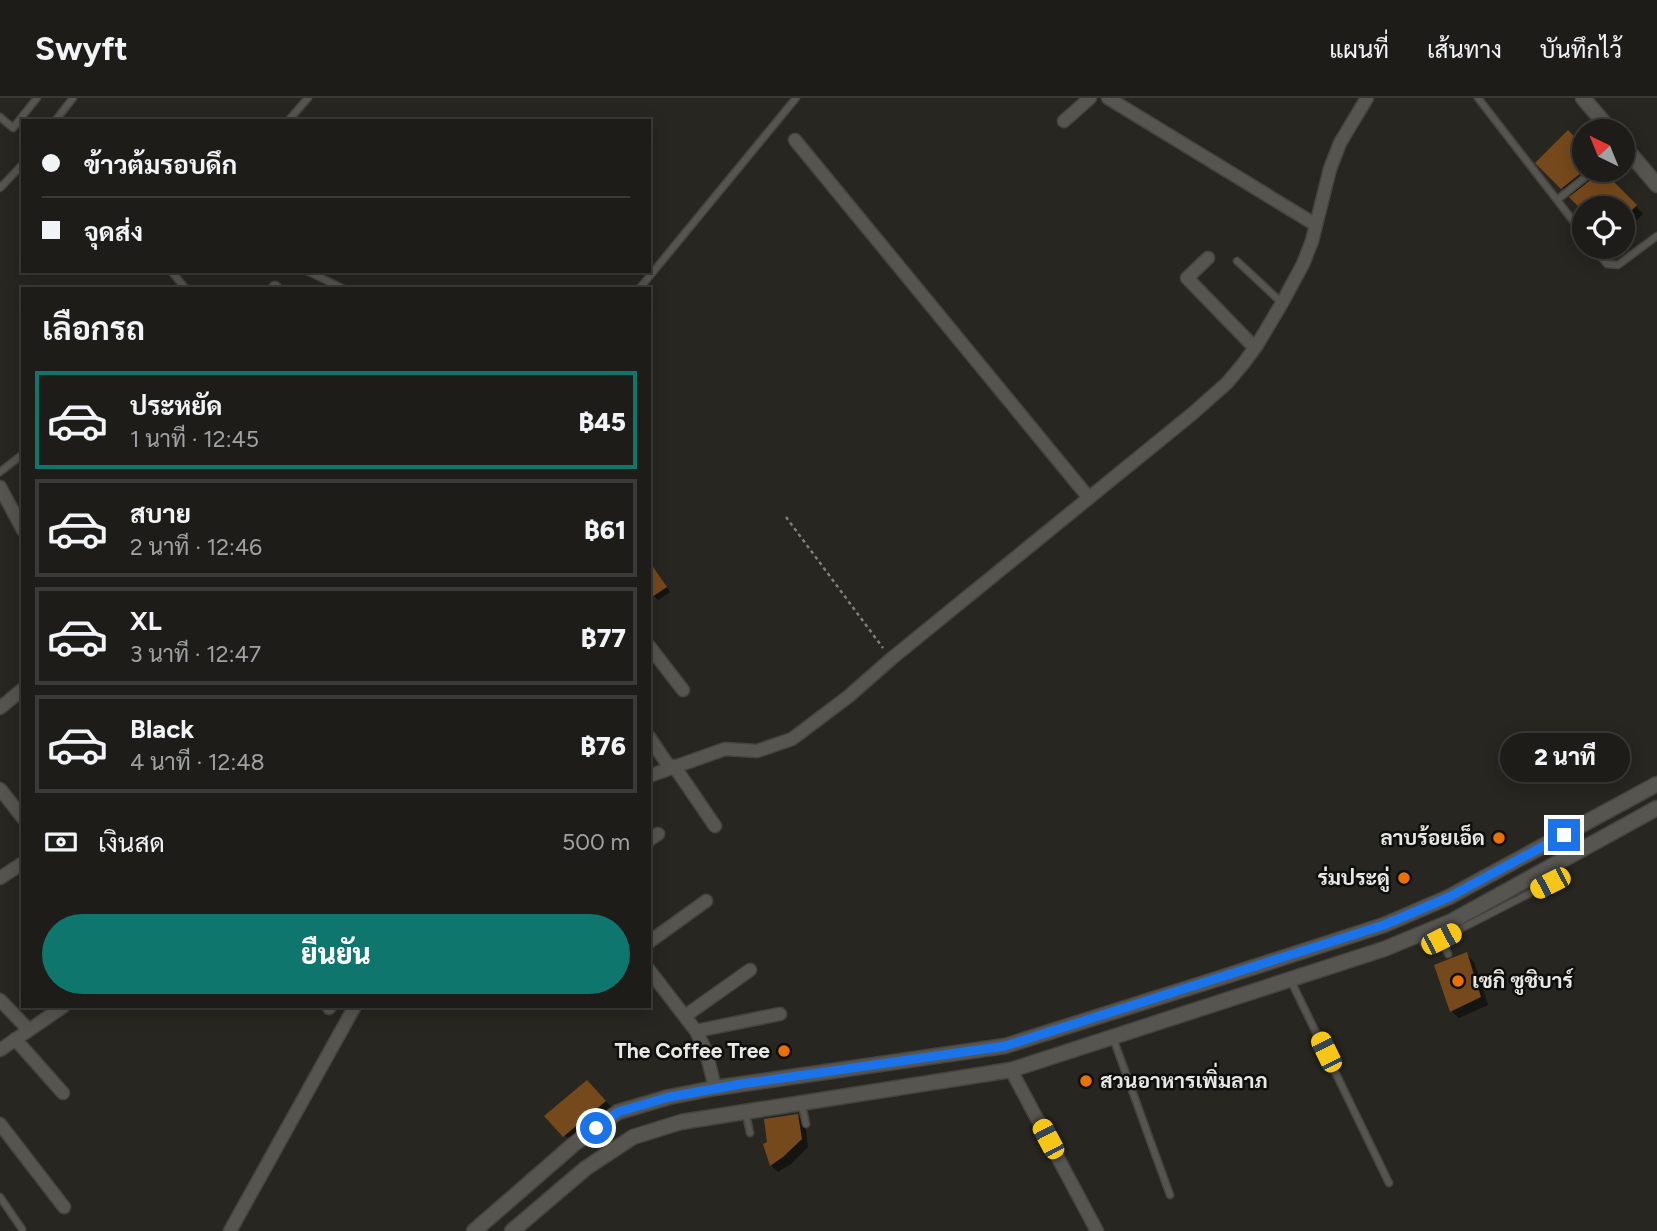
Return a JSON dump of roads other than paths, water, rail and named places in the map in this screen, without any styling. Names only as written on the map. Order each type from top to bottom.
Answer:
[{"type":"street","points":[[1064,121],[1090,98]]},
{"type":"street","points":[[1108,98],[1317,225]]},
{"type":"street","points":[[651,775],[725,749],[757,751],[792,738],[849,696],[1227,383],[1255,348],[1303,264],[1340,143],[1367,98]]},
{"type":"street","points":[[1583,98],[1601,119]]},
{"type":"street","points":[[794,140],[1088,498]]},
{"type":"street","points":[[1635,160],[1657,186]]},
{"type":"street","points":[[1208,258],[1187,278],[1255,348]]},
{"type":"street","points":[[0,487],[21,526]]},
{"type":"street","points":[[651,649],[683,690]]},
{"type":"street","points":[[0,708],[21,692]]},
{"type":"street","points":[[651,740],[715,826]]},
{"type":"street","points":[[474,1231],[574,1144],[618,1112],[669,1097],[715,1088],[1005,1046],[1384,925],[1449,897],[1657,784]]},
{"type":"street","points":[[0,789],[21,815]]},
{"type":"street","points":[[512,1231],[586,1168],[633,1137],[681,1122],[1011,1070],[1384,949],[1452,920],[1657,808]]},
{"type":"street","points":[[0,878],[21,864]]},
{"type":"street","points":[[651,941],[706,901]]},
{"type":"street","points":[[685,1016],[750,971]]},
{"type":"street","points":[[651,973],[696,1031],[706,1051],[715,1088]]},
{"type":"street","points":[[0,1000],[28,1029]]},
{"type":"street","points":[[1126,1007],[1132,1030]]},
{"type":"street","points":[[0,1050],[61,1008]]},
{"type":"street","points":[[230,1231],[354,1008]]},
{"type":"street","points":[[696,1031],[780,1014]]},
{"type":"street","points":[[15,1040],[63,1093]]},
{"type":"street","points":[[1011,1070],[1097,1231]]},
{"type":"street","points":[[0,1124],[64,1207]]},
{"type":"lane","points":[[0,117],[13,128],[37,98]]},
{"type":"lane","points":[[57,119],[73,98]]},
{"type":"lane","points":[[290,119],[308,98]]},
{"type":"lane","points":[[641,287],[796,98]]},
{"type":"lane","points":[[1478,98],[1572,219]]},
{"type":"lane","points":[[0,188],[21,166]]},
{"type":"lane","points":[[1557,200],[1579,182]]},
{"type":"lane","points":[[1635,252],[1657,236]]},
{"type":"lane","points":[[1603,259],[1607,264],[1618,265],[1626,259]]},
{"type":"lane","points":[[1237,261],[1282,303]]},
{"type":"lane","points":[[173,273],[184,287]]},
{"type":"lane","points":[[311,273],[340,287]]},
{"type":"lane","points":[[0,472],[21,456]]},
{"type":"lane","points":[[1419,934],[1425,947],[1550,883],[1549,867]]},
{"type":"lane","points":[[1441,939],[1448,954]]},
{"type":"lane","points":[[1290,979],[1389,1183]]},
{"type":"lane","points":[[1113,1037],[1170,1195]]},
{"type":"lane","points":[[802,1103],[806,1124]]},
{"type":"lane","points":[[746,1112],[750,1133]]},
{"type":"lane","points":[[0,1197],[22,1229]]},
{"type":"place","name":"ลาบร้อยเอ็ด","points":[[1499,838]]},
{"type":"place","name":"ร่มประดู่","points":[[1404,878]]},
{"type":"place","name":"เซกิ ซูชิบาร์","points":[[1458,981]]},
{"type":"place","name":"The Coffee Tree","points":[[784,1051]]},
{"type":"place","name":"สวนอาหารเพิ่มลาภ","points":[[1086,1081]]}]
